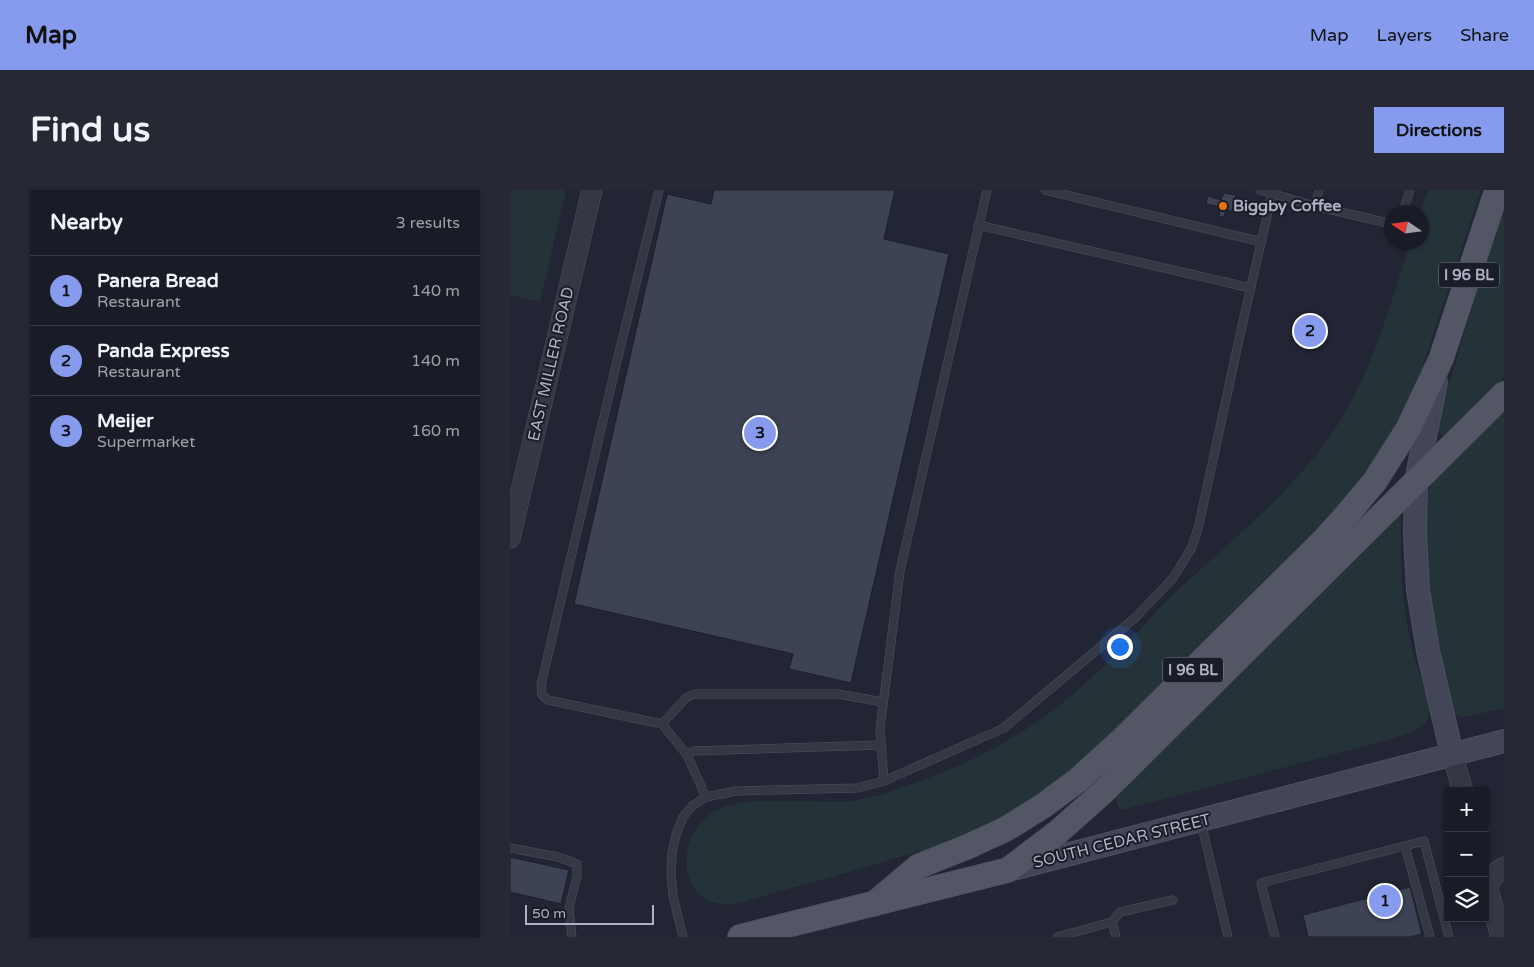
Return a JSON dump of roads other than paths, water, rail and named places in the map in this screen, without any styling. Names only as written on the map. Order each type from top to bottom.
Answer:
[{"type":"main road","name":"I 96 BL","points":[[874,904],[919,866],[993,836],[1043,806],[1078,780],[1106,755],[1323,541],[1364,496],[1384,469],[1408,429],[1441,359],[1497,190]]},
{"type":"main road","points":[[1441,359],[1416,481],[1414,535],[1418,590],[1428,651],[1452,754]]},
{"type":"main road","name":"I 96 BL","points":[[1008,870],[1058,832],[1102,793],[1504,394]]},
{"type":"main road","name":"SOUTH CEDAR STREET","points":[[740,937],[1200,821],[1504,741]]},
{"type":"street","name":"EAST MILLER ROAD","points":[[510,538],[592,190]]},
{"type":"street","points":[[1452,754],[1462,787]]},
{"type":"street","points":[[1489,878],[1504,867]]},
{"type":"street","points":[[1489,892],[1501,937]]},
{"type":"lane","points":[[659,190],[541,685],[542,695],[548,700],[662,724],[687,755],[706,797]]},
{"type":"lane","points":[[884,781],[880,729],[900,572],[987,190]]},
{"type":"lane","points":[[1045,190],[1262,242]]},
{"type":"lane","points":[[1260,190],[1273,192],[1315,206],[1384,222]]},
{"type":"lane","points":[[1315,206],[1319,190]]},
{"type":"lane","points":[[1405,205],[1410,190]]},
{"type":"lane","points":[[683,937],[674,896],[671,873],[672,853],[676,834],[683,817],[692,806],[706,797],[736,791],[858,788],[884,781],[1004,728],[1136,617],[1173,578],[1191,549],[1198,529],[1273,192]]},
{"type":"lane","points":[[978,225],[1251,288]]},
{"type":"lane","points":[[662,724],[686,698],[694,694],[838,694],[883,702]]},
{"type":"lane","points":[[687,755],[693,751],[881,746]]},
{"type":"lane","points":[[1200,821],[1228,937]]},
{"type":"lane","points":[[1275,937],[1261,883],[1424,841],[1449,937]]},
{"type":"lane","points":[[1405,846],[1430,937]]},
{"type":"lane","points":[[510,848],[558,857],[577,864],[577,876],[569,908],[572,937]]},
{"type":"lane","points":[[1057,937],[1112,922],[1120,912],[1173,900]]},
{"type":"lane","points":[[1112,922],[1116,937]]},
{"type":"place","name":"Biggby Coffee","points":[[1223,206]]},
{"type":"place","name":"Panda Express","points":[[1310,331]]},
{"type":"place","name":"Meijer","points":[[760,433]]},
{"type":"place","name":"Panera Bread","points":[[1385,901]]}]
